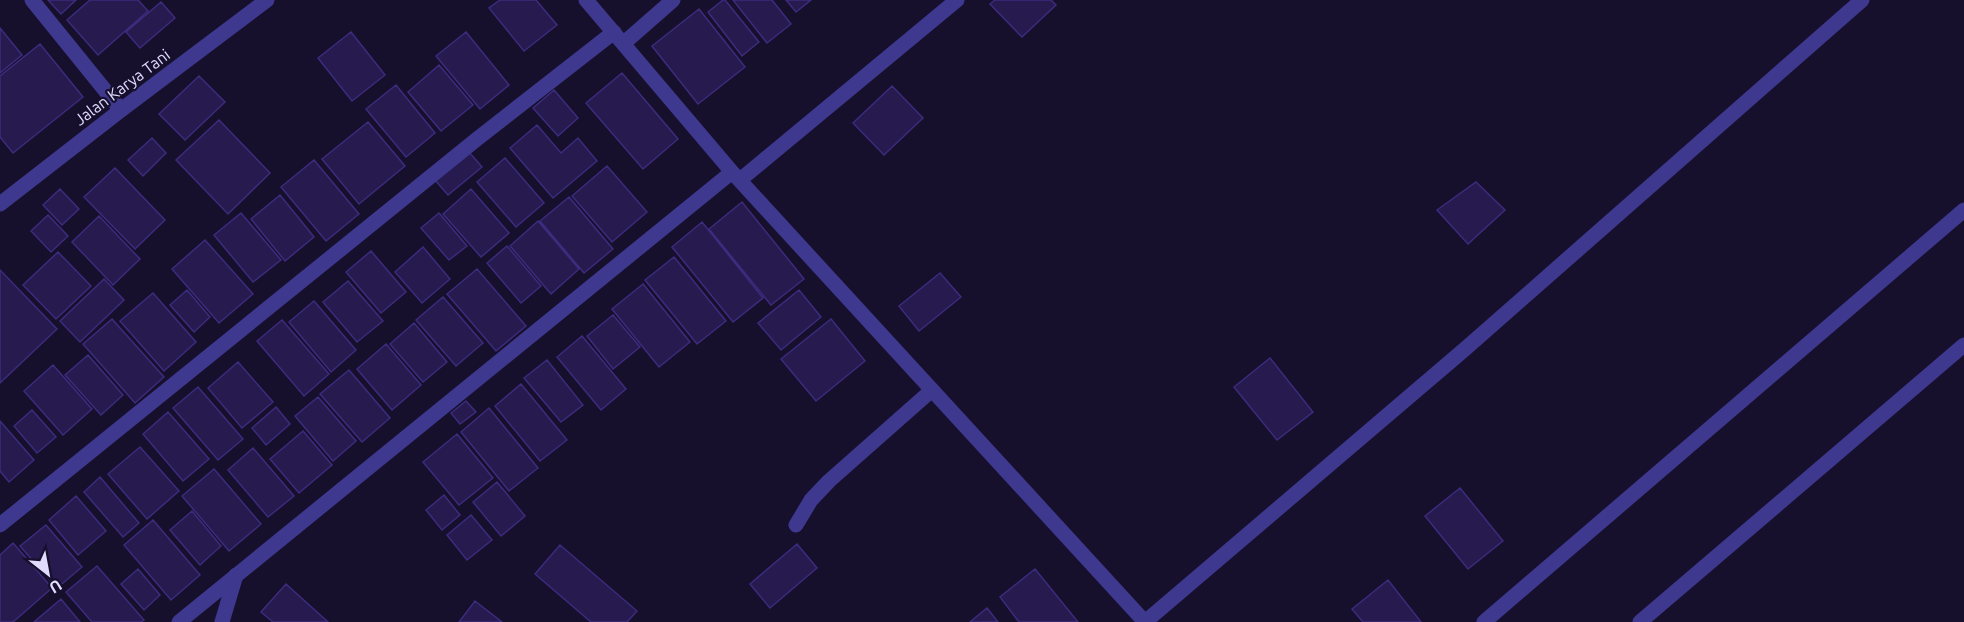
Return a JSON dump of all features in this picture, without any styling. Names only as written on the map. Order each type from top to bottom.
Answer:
[{"type":"street","points":[[32,0],[121,110]]},
{"type":"street","name":"Jalan Karya Tani","points":[[0,204],[267,0]]},
{"type":"street","points":[[586,0],[736,176],[1145,622],[1465,349],[1862,0]]},
{"type":"street","points":[[0,525],[468,147],[673,0]]},
{"type":"street","points":[[179,622],[957,0]]},
{"type":"street","points":[[1484,622],[1964,210]]},
{"type":"street","points":[[1640,622],[1964,345]]},
{"type":"street","points":[[796,525],[811,500],[829,481],[932,390]]},
{"type":"street","points":[[222,622],[236,575]]},
{"type":"building","points":[[48,0],[76,0],[61,14]]},
{"type":"building","points":[[90,0],[138,0],[148,11],[98,55],[67,20]]},
{"type":"building","points":[[500,0],[536,0],[557,25],[524,51],[489,8]]},
{"type":"building","points":[[723,0],[759,42],[742,56],[708,12]]},
{"type":"building","points":[[733,0],[772,0],[791,24],[767,43]]},
{"type":"building","points":[[786,0],[811,0],[796,12]]},
{"type":"building","points":[[995,0],[1051,0],[1056,5],[1022,37],[990,4]]},
{"type":"building","points":[[161,2],[175,18],[140,48],[126,32]]},
{"type":"building","points":[[699,9],[745,67],[698,104],[652,46]]},
{"type":"building","points":[[0,28],[22,55],[0,73]]},
{"type":"building","points":[[351,32],[385,75],[352,101],[318,58]]},
{"type":"building","points":[[466,32],[509,85],[480,109],[436,56]]},
{"type":"building","points":[[40,44],[83,97],[13,153],[0,137],[0,76]]},
{"type":"building","points":[[439,65],[473,105],[441,131],[408,92]]},
{"type":"building","points":[[622,73],[678,139],[643,169],[586,103]]},
{"type":"building","points":[[199,76],[225,102],[185,140],[159,114]]},
{"type":"building","points":[[396,85],[435,133],[406,157],[366,109]]},
{"type":"building","points":[[892,86],[923,118],[884,155],[853,123]]},
{"type":"building","points":[[554,90],[578,118],[558,136],[533,108]]},
{"type":"building","points":[[219,120],[270,173],[228,214],[176,160]]},
{"type":"building","points":[[368,122],[405,166],[359,204],[322,159]]},
{"type":"building","points":[[537,125],[561,153],[578,138],[597,161],[553,198],[510,148]]},
{"type":"building","points":[[152,138],[166,153],[143,176],[128,160]]},
{"type":"building","points":[[469,152],[482,167],[448,195],[435,180]]},
{"type":"building","points":[[505,158],[544,203],[516,227],[477,182]]},
{"type":"building","points":[[314,160],[359,214],[326,241],[281,187]]},
{"type":"building","points":[[607,166],[647,212],[612,242],[572,196]]},
{"type":"building","points":[[115,168],[165,220],[135,249],[84,197]]},
{"type":"building","points":[[1476,182],[1505,210],[1468,244],[1437,210]]},
{"type":"building","points":[[60,189],[79,209],[62,225],[43,205]]},
{"type":"building","points":[[471,189],[509,233],[481,257],[443,214]]},
{"type":"building","points":[[280,195],[314,237],[285,261],[251,219]]},
{"type":"building","points":[[569,197],[613,249],[584,273],[540,221]]},
{"type":"building","points":[[742,202],[804,279],[771,305],[709,229]]},
{"type":"building","points":[[241,213],[281,260],[253,282],[214,235]]},
{"type":"building","points":[[439,213],[467,246],[449,260],[421,228]]},
{"type":"building","points":[[48,215],[68,236],[51,252],[31,231]]},
{"type":"building","points":[[99,216],[140,259],[113,285],[72,242]]},
{"type":"building","points":[[538,221],[579,269],[551,294],[510,246]]},
{"type":"building","points":[[702,222],[763,298],[733,322],[672,247]]},
{"type":"building","points":[[205,240],[253,294],[219,323],[172,269]]},
{"type":"building","points":[[507,246],[541,286],[521,303],[487,263]]},
{"type":"building","points":[[423,247],[450,279],[422,303],[395,272]]},
{"type":"building","points":[[371,251],[406,292],[381,313],[346,272]]},
{"type":"building","points":[[58,252],[91,286],[56,319],[23,285]]},
{"type":"building","points":[[674,257],[726,321],[697,344],[645,280]]},
{"type":"building","points":[[477,269],[526,326],[496,351],[447,294]]},
{"type":"building","points":[[0,270],[57,329],[0,383]]},
{"type":"building","points":[[940,273],[961,297],[919,331],[899,306]]},
{"type":"building","points":[[104,279],[124,300],[80,342],[60,321]]},
{"type":"building","points":[[348,281],[383,321],[357,342],[323,302]]},
{"type":"building","points":[[643,284],[690,342],[659,367],[612,309]]},
{"type":"building","points":[[187,290],[210,317],[194,332],[170,305]]},
{"type":"building","points":[[799,290],[821,317],[781,350],[758,323]]},
{"type":"building","points":[[153,293],[196,342],[164,371],[120,321]]},
{"type":"building","points":[[443,297],[483,343],[456,366],[416,320]]},
{"type":"building","points":[[314,301],[356,350],[331,372],[289,322]]},
{"type":"building","points":[[613,315],[640,347],[613,369],[587,336]]},
{"type":"building","points":[[112,319],[164,377],[135,403],[83,344]]},
{"type":"building","points":[[831,319],[865,361],[816,401],[781,359]]},
{"type":"building","points":[[282,320],[329,374],[304,396],[257,341]]},
{"type":"building","points":[[414,323],[447,362],[423,382],[390,344]]},
{"type":"building","points":[[582,336],[626,389],[601,410],[557,357]]},
{"type":"building","points":[[386,344],[421,385],[392,410],[357,369]]},
{"type":"building","points":[[88,355],[123,395],[101,415],[65,375]]},
{"type":"building","points":[[1270,358],[1313,412],[1277,440],[1234,387]]},
{"type":"building","points":[[547,360],[583,405],[561,422],[524,378]]},
{"type":"building","points":[[238,362],[273,402],[242,428],[208,388]]},
{"type":"building","points":[[53,365],[92,409],[63,435],[24,391]]},
{"type":"building","points":[[349,370],[390,418],[362,442],[320,394]]},
{"type":"building","points":[[521,384],[567,440],[540,461],[495,406]]},
{"type":"building","points":[[198,387],[243,439],[218,460],[173,408]]},
{"type":"building","points":[[318,397],[356,441],[333,461],[295,416]]},
{"type":"building","points":[[466,401],[476,412],[460,424],[451,413]]},
{"type":"building","points":[[276,407],[290,424],[266,445],[252,428]]},
{"type":"building","points":[[489,408],[538,468],[509,491],[461,432]]},
{"type":"building","points":[[32,410],[56,437],[37,453],[14,426]]},
{"type":"building","points":[[168,412],[209,459],[183,481],[143,434]]},
{"type":"building","points":[[0,421],[34,460],[9,482],[0,471]]},
{"type":"building","points":[[303,431],[332,465],[299,493],[270,459]]},
{"type":"building","points":[[457,434],[493,478],[459,505],[423,462]]},
{"type":"building","points":[[140,447],[179,491],[147,519],[108,474]]},
{"type":"building","points":[[253,448],[294,496],[268,517],[228,470]]},
{"type":"building","points":[[214,469],[261,524],[229,551],[182,496]]},
{"type":"building","points":[[100,477],[139,523],[123,537],[84,492]]},
{"type":"building","points":[[497,482],[525,516],[501,536],[473,502]]},
{"type":"building","points":[[1460,488],[1503,541],[1468,569],[1425,516]]},
{"type":"building","points":[[444,495],[460,515],[442,530],[426,510]]},
{"type":"building","points":[[76,496],[106,531],[78,555],[49,520]]},
{"type":"building","points":[[192,511],[221,546],[200,565],[170,530]]},
{"type":"building","points":[[471,515],[492,540],[467,560],[447,535]]},
{"type":"building","points":[[153,520],[200,575],[171,600],[124,545]]},
{"type":"building","points":[[46,525],[82,567],[57,588],[20,546]]},
{"type":"building","points":[[13,543],[52,588],[13,622],[0,622],[0,555]]},
{"type":"building","points":[[797,544],[817,568],[770,608],[750,584]]},
{"type":"building","points":[[560,545],[637,611],[627,622],[591,622],[535,574]]},
{"type":"building","points":[[97,566],[144,620],[141,622],[92,622],[66,592]]},
{"type":"building","points":[[138,569],[160,595],[144,610],[121,584]]},
{"type":"building","points":[[1035,569],[1078,622],[1019,622],[1000,597]]},
{"type":"building","points":[[1388,580],[1421,622],[1363,622],[1352,609]]},
{"type":"building","points":[[286,584],[328,622],[273,622],[261,612]]},
{"type":"building","points":[[61,599],[80,622],[34,622]]},
{"type":"building","points":[[475,601],[502,622],[459,622]]},
{"type":"building","points":[[987,608],[998,622],[970,622]]}]
